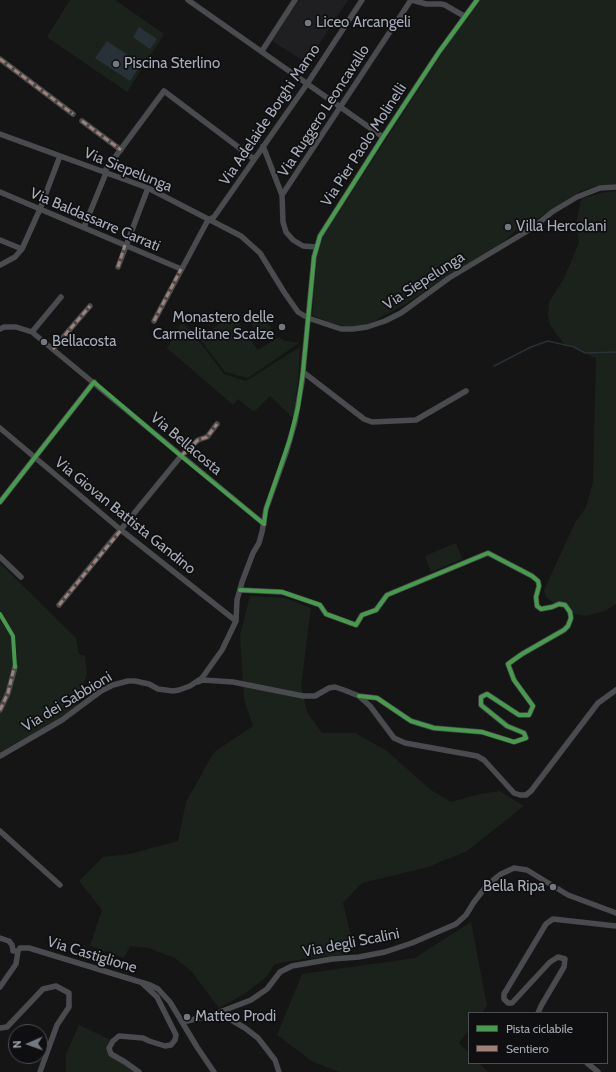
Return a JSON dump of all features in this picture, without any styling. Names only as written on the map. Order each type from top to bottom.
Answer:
[{"type":"street","points":[[188,0],[383,137]]},
{"type":"street","points":[[262,51],[294,0]]},
{"type":"street","name":"Via Adelaide Borghi Mamo","points":[[154,321],[208,220],[214,217],[307,84],[362,0]]},
{"type":"street","points":[[412,0],[426,4],[446,5],[464,16]]},
{"type":"street","name":"Via Ruggero Leoncavallo","points":[[282,195],[412,0]]},
{"type":"street","name":"Via Pier Paolo Molinelli","points":[[236,621],[237,600],[245,573],[259,543],[268,504],[295,422],[301,391],[311,278],[316,247],[320,236],[383,137],[464,16],[478,0]]},
{"type":"street","points":[[0,59],[73,114]]},
{"type":"street","points":[[84,227],[105,172],[164,91],[254,159]]},
{"type":"street","points":[[82,121],[121,150]]},
{"type":"street","name":"Via Siepelunga","points":[[0,134],[148,188],[241,236],[248,241],[264,258],[298,312],[308,318],[341,328],[353,329],[367,327],[385,321],[401,313],[461,270],[534,227],[552,212],[577,197],[600,188],[616,187]]},
{"type":"street","points":[[263,146],[282,195],[283,222],[286,232],[293,240],[303,246],[316,247]]},
{"type":"street","points":[[0,266],[15,257],[22,249],[40,209],[60,156]]},
{"type":"street","points":[[118,266],[148,188]]},
{"type":"street","name":"Via Baldassarre Carrati","points":[[0,192],[181,269]]},
{"type":"street","points":[[0,240],[22,249]]},
{"type":"street","points":[[32,332],[61,297]]},
{"type":"street","points":[[53,349],[90,306]]},
{"type":"street","name":"Via Bellacosta","points":[[0,329],[4,327],[16,327],[32,332],[264,524]]},
{"type":"street","points":[[303,372],[364,419],[372,422],[416,420],[466,391]]},
{"type":"street","points":[[0,502],[94,382]]},
{"type":"street","name":"Via Bellacosta","points":[[181,456],[198,440],[208,437],[217,424]]},
{"type":"street","name":"Via Giovan Battista Gandino","points":[[0,428],[121,530],[236,621]]},
{"type":"street","points":[[59,605],[181,456]]},
{"type":"street","points":[[194,683],[204,680],[232,682],[307,696],[315,696],[329,688],[335,687],[359,696],[377,698],[410,721],[434,728],[482,732],[514,742],[526,738],[524,733],[507,726],[481,705],[481,697],[487,694],[519,715],[529,715],[533,706],[514,680],[508,664],[522,654],[564,630],[568,626],[571,618],[570,612],[566,605],[559,604],[541,609],[537,606],[536,597],[539,586],[538,582],[532,576],[488,553],[387,595],[376,610],[362,615],[356,625],[326,614],[320,604],[282,592],[240,590]]},
{"type":"street","points":[[0,557],[21,577]]},
{"type":"street","points":[[194,683],[202,678],[209,670],[225,645],[236,621]]},
{"type":"street","points":[[0,710],[8,694],[15,667]]},
{"type":"street","name":"Via dei Sabbioni","points":[[0,756],[62,720],[102,691],[120,682],[142,682],[158,688],[173,691],[179,690],[194,683]]},
{"type":"street","points":[[359,696],[376,713],[394,738],[405,743],[476,756],[484,760],[514,793],[526,795],[531,792],[598,703],[616,690]]},
{"type":"street","points":[[0,831],[60,885]]},
{"type":"street","name":"Via degli Scalini","points":[[183,1022],[212,1015],[251,1000],[267,989],[280,972],[292,966],[385,952],[412,943],[456,924],[466,915],[487,886],[501,874],[514,868],[527,870],[568,895],[616,913]]},
{"type":"street","points":[[538,1012],[564,966],[565,959],[558,956],[550,962],[512,1003],[508,1003],[504,999],[504,994],[546,924],[553,919],[616,926]]},
{"type":"street","points":[[0,938],[9,941],[12,945],[11,948],[13,951],[19,950],[16,964],[0,987]]},
{"type":"street","name":"Via Castiglione","points":[[19,950],[29,948],[142,983],[157,997],[176,1034],[175,1040],[171,1045],[165,1046],[143,1038],[119,1036],[113,1041],[109,1048],[111,1054],[139,1072]]},
{"type":"street","points":[[142,983],[158,989],[164,995],[183,1022],[197,1047],[214,1072]]},
{"type":"street","points":[[0,1028],[7,1027],[43,989],[56,986],[69,993],[69,1007],[57,1025],[40,1072]]},
{"type":"street","name":"Via degli Scalini","points":[[212,1015],[233,1021],[258,1038],[275,1060],[279,1072]]},
{"type":"street","points":[[588,1064],[598,1072]]},
{"type":"shaded area","name":"Piscina Sterlino","points":[[70,0],[115,0],[164,34],[127,92],[47,37]]},
{"type":"shaded area","name":"Liceo Arcangeli","points":[[299,0],[348,0],[307,63],[272,41]]},
{"type":"shaded area","points":[[478,0],[616,0],[616,184],[598,186],[581,191],[541,216],[523,231],[519,228],[493,250],[446,276],[414,299],[375,321],[359,327],[346,327],[328,322],[312,315],[317,256],[324,235]]},
{"type":"shaded area","points":[[139,27],[157,39],[150,49],[133,37]]},
{"type":"shaded area","points":[[107,41],[141,64],[130,81],[95,58]]},
{"type":"shaded area","points":[[616,191],[616,604],[605,611],[585,616],[573,613],[555,604],[546,597],[544,590],[575,523],[586,507],[593,482],[596,358],[563,343],[550,325],[548,315],[549,302],[563,280],[579,243],[576,224],[581,199],[601,193]]},
{"type":"shaded area","points":[[260,313],[272,329],[261,337],[248,320]]},
{"type":"shaded area","points":[[233,315],[258,350],[279,337],[282,340],[299,343],[248,378],[225,372],[199,338]]},
{"type":"shaded area","points":[[182,322],[196,337],[224,374],[246,381],[300,347],[298,382],[293,418],[270,396],[254,412],[238,399],[233,405],[167,348]]},
{"type":"shaded area","points":[[456,543],[462,559],[431,572],[425,556]]},
{"type":"shaded area","points":[[0,563],[76,638],[79,654],[85,656],[87,674],[77,706],[57,720],[0,752]]},
{"type":"shaded area","points":[[250,596],[285,598],[311,608],[301,686],[307,712],[322,733],[355,733],[387,751],[431,790],[451,802],[480,794],[499,791],[524,806],[467,851],[428,867],[362,883],[343,903],[354,948],[348,954],[309,958],[275,964],[266,977],[246,993],[219,1008],[191,971],[175,958],[148,948],[130,946],[124,958],[90,946],[102,910],[79,881],[103,857],[130,854],[178,841],[186,802],[214,752],[253,726],[244,699],[240,635]]},
{"type":"shaded area","points":[[471,922],[487,1006],[483,1012],[468,1012],[468,1031],[459,1043],[468,1052],[468,1064],[480,1064],[488,1072],[340,1072],[313,1062],[277,1035],[302,974],[415,958]]},
{"type":"shaded area","points":[[79,1025],[111,1040],[107,1047],[136,1072],[66,1072],[66,1054]]},
{"type":"waterway","points":[[494,366],[531,347],[548,341],[574,347],[585,353],[616,352]]},
{"type":"marked path","points":[[0,59],[73,114]]},
{"type":"marked path","points":[[82,121],[121,150]]},
{"type":"marked path","points":[[118,267],[125,245]]},
{"type":"marked path","points":[[154,321],[181,269]]},
{"type":"marked path","points":[[53,349],[90,306]]},
{"type":"marked path","points":[[181,456],[198,440],[207,437],[217,424]]},
{"type":"marked path","points":[[59,605],[121,530]]},
{"type":"marked path","points":[[0,710],[8,693],[15,664]]},
{"type":"cycle path","points":[[264,524],[266,509],[290,439],[298,407],[303,372],[314,257],[320,236],[439,52],[477,0]]},
{"type":"cycle path","points":[[0,502],[94,382],[264,524]]},
{"type":"cycle path","points":[[240,590],[282,592],[320,605],[326,614],[356,625],[362,615],[376,610],[387,595],[488,553],[532,576],[538,581],[539,586],[536,597],[537,606],[541,609],[559,604],[565,605],[570,612],[571,618],[568,626],[564,630],[522,654],[508,664],[514,680],[533,706],[529,715],[519,715],[487,694],[481,697],[481,705],[507,726],[524,733],[526,738],[514,742],[482,732],[434,728],[411,721],[377,698],[359,696]]},
{"type":"cycle path","points":[[0,614],[13,636],[15,667]]},
{"type":"place","name":"Liceo Arcangeli","points":[[308,23]]},
{"type":"place","name":"Piscina Sterlino","points":[[116,64]]},
{"type":"place","name":"Villa Hercolani","points":[[508,227]]},
{"type":"place","name":"Monastero delle Carmelitane Scalze","points":[[282,327]]},
{"type":"place","name":"Bellacosta","points":[[44,342]]},
{"type":"place","name":"Bella Ripa","points":[[553,887]]},
{"type":"place","name":"Matteo Prodi","points":[[187,1017]]}]
